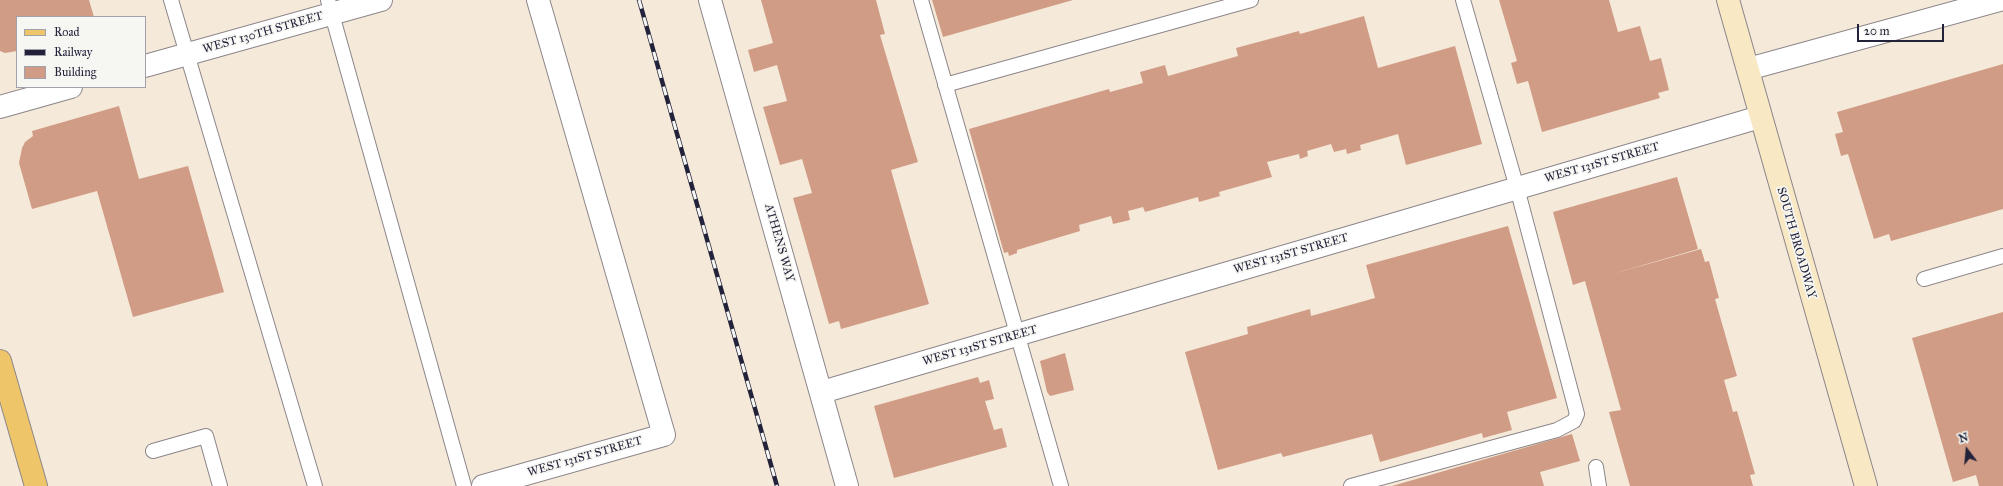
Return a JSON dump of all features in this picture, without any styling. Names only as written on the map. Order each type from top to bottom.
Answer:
[{"type":"main road","name":"SOUTH BROADWAY","points":[[1728,0],[1866,486]]},
{"type":"main road","points":[[0,361],[6,404],[36,486]]},
{"type":"street","name":"WEST 130TH STREET","points":[[146,66],[187,54],[330,7],[381,0]]},
{"type":"street","name":"WEST 131ST STREET","points":[[483,486],[664,435],[538,0]]},
{"type":"street","name":"ATHENS WAY","points":[[710,0],[822,392],[847,486]]},
{"type":"street","points":[[1748,69],[2000,0]]},
{"type":"street","points":[[0,107],[66,88]]},
{"type":"street","name":"WEST 131ST STREET","points":[[822,392],[1760,117]]},
{"type":"lane","points":[[171,0],[315,486]]},
{"type":"lane","points":[[921,0],[1061,486]]},
{"type":"lane","points":[[945,85],[1251,0]]},
{"type":"lane","points":[[1357,485],[1557,430],[1574,422],[1577,414],[1517,188],[1463,0]]},
{"type":"lane","points":[[330,7],[464,486]]},
{"type":"lane","points":[[1924,279],[2003,256]]},
{"type":"lane","points":[[153,450],[206,436],[220,486]]},
{"type":"lane","points":[[1596,467],[1600,486]]},
{"type":"building","points":[[0,0],[89,0],[94,16],[16,16],[16,51],[5,53],[0,51]]},
{"type":"building","points":[[761,0],[876,0],[885,34],[880,35],[918,162],[891,170],[929,304],[841,329],[839,321],[829,324],[793,198],[812,193],[802,159],[780,165],[763,107],[787,101],[777,65],[754,72],[748,50],[773,43]]},
{"type":"building","points":[[932,0],[1073,0],[943,37]]},
{"type":"building","points":[[1499,0],[1609,0],[1618,32],[1640,26],[1650,61],[1661,58],[1669,90],[1658,93],[1660,98],[1542,132],[1528,81],[1517,84],[1511,63],[1517,61]]},
{"type":"building","points":[[1364,16],[1378,68],[1455,46],[1482,144],[1406,165],[1398,134],[1360,145],[1361,150],[1347,154],[1346,149],[1334,152],[1331,144],[1307,151],[1308,156],[1300,159],[1299,154],[1267,162],[1272,177],[1219,192],[1220,196],[1199,202],[1198,197],[1145,212],[1143,207],[1128,211],[1130,220],[1113,224],[1111,216],[1079,225],[1080,231],[1017,250],[1017,253],[1009,256],[1008,252],[1004,253],[969,129],[1109,89],[1110,92],[1143,83],[1140,72],[1165,65],[1168,76],[1238,56],[1236,48],[1299,31],[1300,34]]},
{"type":"building","points":[[2003,64],[2003,209],[1891,241],[1889,234],[1874,239],[1848,154],[1841,156],[1835,134],[1843,132],[1837,112]]},
{"type":"building","points":[[119,106],[139,179],[188,166],[224,292],[133,317],[97,191],[32,209],[19,163],[22,148],[25,142],[33,136],[32,131]]},
{"type":"building","points":[[1677,177],[1698,249],[1609,275],[1701,249],[1705,262],[1709,261],[1719,298],[1715,299],[1737,376],[1724,380],[1733,412],[1737,411],[1755,474],[1750,475],[1753,486],[1630,486],[1609,412],[1621,410],[1585,281],[1573,285],[1553,212]]},
{"type":"building","points":[[1508,226],[1557,398],[1507,412],[1512,430],[1483,438],[1482,433],[1380,462],[1372,434],[1283,457],[1281,453],[1218,470],[1185,352],[1248,334],[1247,327],[1310,309],[1311,316],[1375,298],[1366,265]]},
{"type":"building","points":[[2003,312],[2003,486],[1979,486],[1976,475],[1953,482],[1912,338]]},
{"type":"building","points":[[1065,353],[1074,390],[1050,396],[1047,392],[1040,361]]},
{"type":"building","points":[[978,377],[980,383],[989,380],[994,399],[985,401],[994,430],[1002,428],[1007,447],[894,478],[874,406]]},
{"type":"building","points":[[1572,434],[1580,461],[1540,472],[1544,486],[1392,486]]},
{"type":"railway","points":[[639,0],[777,486]]}]
